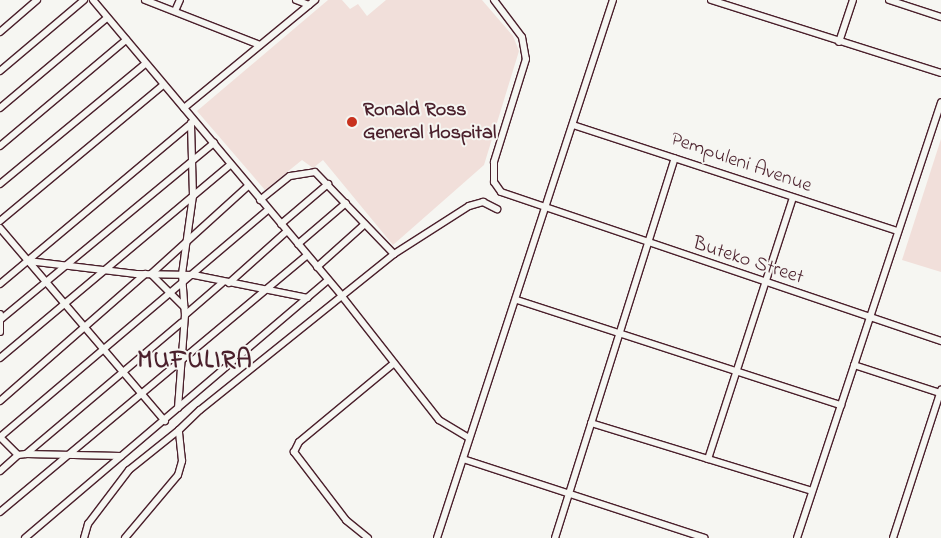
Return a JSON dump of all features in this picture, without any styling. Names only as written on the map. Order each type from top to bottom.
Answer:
[{"type":"street","points":[[0,32],[37,0]]},
{"type":"street","points":[[0,72],[84,0]]},
{"type":"street","points":[[93,0],[184,108],[193,122],[214,143],[230,165],[328,280],[439,420],[469,438]]},
{"type":"street","points":[[145,0],[260,45]]},
{"type":"street","points":[[175,12],[180,0]]},
{"type":"street","points":[[296,0],[309,5]]},
{"type":"street","points":[[184,108],[315,0]]},
{"type":"street","name":"Buteko Street","points":[[494,0],[522,37],[526,59],[494,162],[494,182],[506,196],[647,246],[941,341]]},
{"type":"street","points":[[437,538],[469,438],[517,300],[613,0]]},
{"type":"street","points":[[711,0],[941,74]]},
{"type":"street","points":[[839,42],[852,0]]},
{"type":"street","points":[[890,0],[941,17]]},
{"type":"street","points":[[0,108],[107,18]]},
{"type":"street","points":[[0,146],[126,40]]},
{"type":"street","points":[[0,184],[145,64]]},
{"type":"street","points":[[0,221],[163,85]]},
{"type":"street","points":[[796,538],[941,102]]},
{"type":"street","points":[[178,408],[182,322],[185,311],[182,274],[193,196],[193,122]]},
{"type":"street","points":[[0,284],[193,122]]},
{"type":"street","name":"Pempuleni Avenue","points":[[573,125],[898,231]]},
{"type":"street","points":[[0,332],[1,317],[214,143]]},
{"type":"street","points":[[555,538],[675,158]]},
{"type":"street","points":[[0,358],[230,165]]},
{"type":"street","points":[[260,200],[297,172],[315,172],[394,254]]},
{"type":"street","points":[[281,224],[328,184]]},
{"type":"street","points":[[0,402],[84,327],[187,242],[248,186]]},
{"type":"street","points":[[708,458],[793,198]]},
{"type":"street","points":[[84,538],[87,525],[128,470],[179,430],[340,295],[394,254],[469,206],[483,202],[497,209]]},
{"type":"street","points":[[298,244],[346,203]]},
{"type":"street","points":[[18,455],[0,437],[194,275],[268,210]]},
{"type":"street","points":[[317,267],[365,224]]},
{"type":"street","points":[[0,228],[165,421]]},
{"type":"street","points":[[185,311],[225,283],[286,232]]},
{"type":"street","points":[[0,512],[181,358],[307,255]]},
{"type":"street","points":[[28,261],[105,271],[194,275],[225,283],[268,287],[308,298]]},
{"type":"street","points":[[148,274],[185,311]]},
{"type":"street","points":[[25,538],[165,421],[328,280]]},
{"type":"street","points":[[517,300],[841,405]]},
{"type":"street","points":[[26,454],[182,322]]},
{"type":"street","points":[[368,538],[346,520],[294,452],[299,442],[393,364]]},
{"type":"street","points":[[854,365],[940,392],[893,538]]},
{"type":"street","points":[[591,423],[812,491]]},
{"type":"street","points":[[126,538],[181,469],[179,430]]},
{"type":"street","points":[[0,471],[18,455],[26,454],[121,456]]},
{"type":"street","points":[[463,459],[704,538]]},
{"type":"shaded area","name":"Ronald Ross General Hospital","points":[[328,0],[342,0],[350,9],[358,4],[367,16],[386,0],[482,0],[513,36],[519,51],[484,165],[393,245],[323,160],[313,168],[302,160],[265,190],[197,111]]},
{"type":"shaded area","points":[[941,139],[941,272],[902,260]]},
{"type":"place","name":"Ronald Ross General Hospital","points":[[352,122]]},
{"type":"district","name":"MUFULIRA","points":[[195,361]]}]
